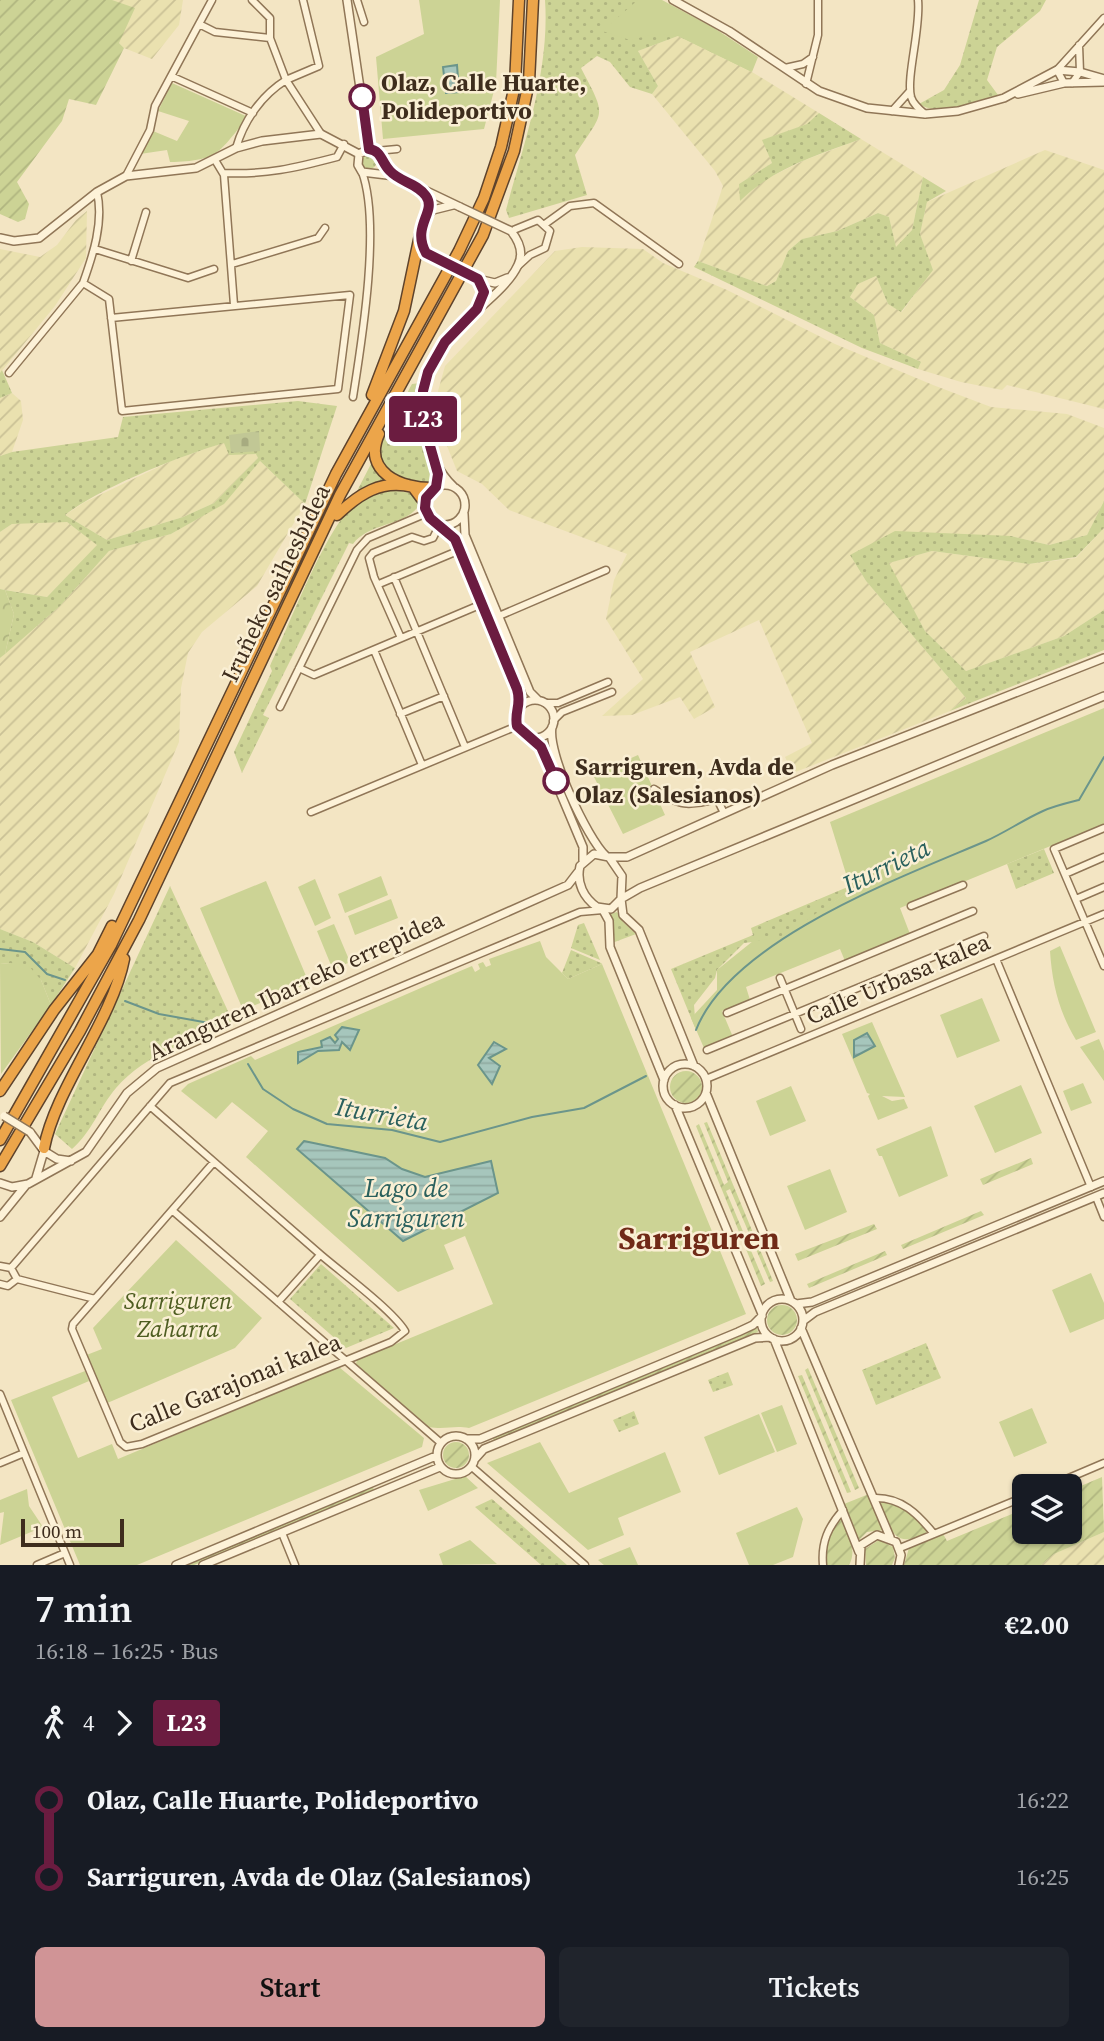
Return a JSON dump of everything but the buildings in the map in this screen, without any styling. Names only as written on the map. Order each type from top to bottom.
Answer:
[{"type":"highway","name":"Iruñeko saihesbidea","points":[[0,1140],[111,945],[336,474],[459,251],[484,198],[501,147],[515,85],[520,0]]},
{"type":"highway","name":"Iruñeko saihesbidea","points":[[0,1166],[46,1090],[139,920],[366,446],[483,235],[513,155],[529,82],[534,0]]},
{"type":"highway","points":[[46,1090],[82,1035],[124,959],[337,515],[484,242],[505,189],[513,155]]},
{"type":"highway","points":[[336,474],[347,442],[389,356],[414,275],[420,235]]},
{"type":"highway","points":[[379,434],[374,456],[382,473],[397,481],[435,487]]},
{"type":"highway","points":[[337,515],[361,495],[382,485],[413,487],[426,508]]},
{"type":"highway","points":[[0,1091],[54,1010],[97,954],[166,818],[179,800]]},
{"type":"highway","points":[[44,1150],[49,1130],[94,1033],[124,959]]},
{"type":"street","points":[[125,176],[150,130],[155,106],[173,77],[212,0]]},
{"type":"street","points":[[252,0],[270,18],[270,38],[286,80],[321,134]]},
{"type":"street","points":[[236,148],[253,113],[269,91],[318,66],[303,0]]},
{"type":"street","points":[[346,0],[380,168],[367,184]]},
{"type":"street","points":[[357,0],[364,22]]},
{"type":"street","points":[[673,0],[729,31],[806,84],[846,103],[890,112],[925,114],[958,111],[1068,83],[1104,81]]},
{"type":"street","points":[[806,84],[815,56],[818,0]]},
{"type":"street","points":[[918,0],[920,18],[911,91],[915,104],[925,114]]},
{"type":"street","points":[[1003,98],[1059,67],[1104,18]]},
{"type":"street","points":[[199,24],[215,32],[270,38]]},
{"type":"street","points":[[1068,83],[1080,70],[1079,46]]},
{"type":"street","points":[[783,68],[803,64],[815,56]]},
{"type":"street","points":[[1059,67],[1080,70],[1104,81]]},
{"type":"street","points":[[1059,67],[1068,83]]},
{"type":"street","points":[[173,77],[253,113]]},
{"type":"street","points":[[890,112],[911,91]]},
{"type":"street","points":[[0,238],[14,241],[39,238],[97,192],[125,176],[196,168],[236,148],[262,141],[321,134],[359,154],[377,154]]},
{"type":"street","points":[[223,173],[264,175],[337,157],[344,144]]},
{"type":"street","points":[[353,397],[366,305],[367,184],[358,165],[359,154]]},
{"type":"street","points":[[377,154],[395,176]]},
{"type":"street","points":[[215,160],[223,173],[234,305]]},
{"type":"street","points":[[362,172],[395,176],[511,231],[521,247],[518,266]]},
{"type":"street","points":[[418,187],[430,206],[420,235],[426,253],[478,279],[495,283],[512,274]]},
{"type":"street","points":[[9,373],[83,283],[95,249],[100,203],[97,192]]},
{"type":"street","points":[[545,224],[570,206],[594,203],[680,264]]},
{"type":"street","points":[[426,216],[441,206],[460,207]]},
{"type":"street","points":[[131,261],[146,212]]},
{"type":"street","points":[[511,231],[531,220],[545,224],[550,231],[545,248],[530,255],[518,266],[439,350],[425,382],[423,421],[438,468],[466,500],[465,535],[530,692],[551,709],[550,739],[595,846],[608,857],[627,884],[640,888]]},
{"type":"street","points":[[232,264],[318,238],[326,228]]},
{"type":"street","points":[[95,249],[188,278],[214,269]]},
{"type":"street","points":[[477,309],[484,292],[478,279]]},
{"type":"street","points":[[83,283],[108,299],[122,411],[338,390],[350,295],[111,318]]},
{"type":"street","points":[[280,707],[357,550],[368,538],[426,508],[435,487],[438,468]]},
{"type":"street","points":[[435,487],[453,486]]},
{"type":"street","points":[[426,508],[436,522],[452,533],[460,550],[517,689],[520,706],[516,715],[517,726],[541,747],[583,847],[583,862],[568,885],[584,893],[603,910],[609,921],[610,947],[664,1080],[665,1095],[675,1105],[762,1315],[763,1328],[772,1338],[843,1510],[859,1552],[860,1565]]},
{"type":"street","points":[[436,522],[456,522],[464,514]]},
{"type":"street","points":[[370,557],[412,537],[425,541],[433,538],[437,530],[436,522]]},
{"type":"street","points":[[357,550],[370,557]]},
{"type":"street","points":[[379,584],[460,550]]},
{"type":"street","points":[[370,557],[373,578],[379,584],[401,638]]},
{"type":"street","points":[[499,616],[606,570]]},
{"type":"street","points":[[394,577],[465,747]]},
{"type":"street","points":[[299,668],[314,675],[482,604]]},
{"type":"street","points":[[374,650],[422,765]]},
{"type":"street","points":[[583,862],[594,854],[627,857],[907,733],[1104,658]]},
{"type":"street","points":[[520,706],[542,701],[558,703],[608,682]]},
{"type":"street","points":[[532,738],[544,736],[562,712],[612,692]]},
{"type":"street","points":[[400,714],[444,696]]},
{"type":"street","points":[[11,1268],[170,1083],[580,912],[616,906],[621,899],[640,888],[1104,696]]},
{"type":"street","points":[[311,812],[517,726]]},
{"type":"street","points":[[654,789],[676,804],[685,806],[718,799],[724,813]]},
{"type":"street","points":[[1104,828],[1054,849],[1104,966]]},
{"type":"street","points":[[627,857],[621,874],[623,915],[639,930],[694,1066],[706,1079],[706,1093],[890,1537],[900,1548],[899,1565]]},
{"type":"street","points":[[1065,874],[1104,858]]},
{"type":"street","points":[[578,872],[584,893],[580,912]]},
{"type":"street","name":"Aranguren Ibarreko errepidea","points":[[0,1217],[28,1184],[71,1161],[93,1145],[127,1093],[157,1068],[568,885]]},
{"type":"street","points":[[911,906],[962,885]]},
{"type":"street","points":[[1076,899],[1104,887]]},
{"type":"street","name":"Calle Urbasa kalea","points":[[727,1013],[973,911]]},
{"type":"street","name":"Calle Urbasa kalea","points":[[706,1079],[1104,914]]},
{"type":"street","name":"Calle Urbasa kalea","points":[[707,1050],[984,936]]},
{"type":"street","points":[[996,959],[1091,1186]]},
{"type":"street","name":"Calle Urbasa kalea","points":[[780,978],[801,1029]]},
{"type":"street","points":[[664,1080],[667,1074],[679,1065],[694,1066]]},
{"type":"street","points":[[675,1105],[693,1107],[706,1093]]},
{"type":"street","name":"Calle Garajonai kalea","points":[[150,1106],[214,1162],[320,1255],[405,1331],[392,1341],[142,1444],[126,1447],[120,1442],[72,1329],[94,1299],[214,1162]]},
{"type":"street","points":[[2,1115],[30,1132],[44,1150],[71,1161]]},
{"type":"street","points":[[36,1178],[44,1150]]},
{"type":"street","points":[[1104,1181],[813,1302],[773,1301],[753,1325],[481,1439],[452,1436],[441,1443],[436,1457],[440,1467],[456,1475],[473,1463],[484,1449],[757,1337],[789,1340],[811,1314],[1104,1193]]},
{"type":"street","points":[[0,1184],[12,1187],[28,1184]]},
{"type":"street","points":[[1096,1196],[1104,1217]]},
{"type":"street","points":[[173,1210],[441,1443]]},
{"type":"street","points":[[278,1302],[320,1255]]},
{"type":"street","points":[[0,1266],[11,1268]]},
{"type":"street","points":[[11,1268],[17,1279],[94,1299]]},
{"type":"street","points":[[0,1284],[8,1286],[17,1279]]},
{"type":"street","points":[[0,1394],[70,1565]]},
{"type":"street","points":[[2,1420],[9,1417]]},
{"type":"street","points":[[466,1439],[475,1450],[473,1463]]},
{"type":"street","points":[[0,1463],[24,1453]]},
{"type":"street","points":[[176,1565],[436,1457]]},
{"type":"street","points":[[473,1463],[585,1565]]},
{"type":"street","points":[[1078,1474],[1104,1463]]},
{"type":"street","points":[[204,1565],[440,1467]]},
{"type":"street","points":[[874,1498],[904,1504],[919,1516],[934,1534]]},
{"type":"street","points":[[900,1548],[1012,1502]]},
{"type":"street","points":[[823,1565],[822,1552],[828,1529],[843,1510]]},
{"type":"street","points":[[282,1532],[295,1565]]},
{"type":"street","points":[[859,1552],[871,1536],[890,1537]]},
{"type":"street","points":[[37,1565],[65,1553]]},
{"type":"shaded area","points":[[112,0],[183,0],[179,25],[152,59],[124,48],[119,43]]},
{"type":"shaded area","points":[[678,36],[752,72],[819,113],[808,124],[763,140],[772,163],[739,184],[741,200],[758,183],[805,160],[861,139],[923,177],[912,230],[896,248],[889,217],[878,213],[837,231],[802,239],[788,251],[776,281],[767,286],[698,261],[723,186],[715,171],[652,94],[658,86],[638,51]]},
{"type":"shaded area","points":[[1045,150],[1104,170],[1104,409],[1007,385],[1002,390],[961,382],[918,369],[921,362],[880,343],[874,315],[850,297],[858,284],[876,276],[888,304],[902,312],[932,270],[920,234],[927,202]]},
{"type":"shaded area","points":[[87,211],[86,258],[55,306],[0,373],[0,249],[40,257],[57,245],[76,220]]},
{"type":"shaded area","points":[[582,247],[643,249],[663,263],[727,290],[835,344],[933,385],[991,407],[1067,414],[1104,428],[1104,501],[1087,535],[1049,545],[1011,536],[850,555],[866,581],[966,698],[950,711],[793,773],[785,757],[812,743],[759,620],[690,652],[715,707],[694,719],[680,697],[632,715],[602,716],[643,679],[606,619],[614,580],[627,554],[509,510],[482,484],[457,471],[439,426],[435,402],[445,366],[555,251]]},
{"type":"shaded area","points":[[12,393],[21,401],[23,420],[12,452],[0,456],[0,398]]},
{"type":"shaded area","points":[[225,442],[256,453],[258,458],[214,503],[183,517],[107,540],[65,515],[85,502],[171,461]]},
{"type":"shaded area","points":[[260,461],[305,504],[257,586],[202,632],[188,653],[181,688],[179,742],[114,894],[75,968],[33,942],[0,929],[0,658],[60,606],[109,551],[171,534],[223,504]]},
{"type":"shaded area","points":[[67,522],[98,545],[47,597],[0,589],[0,532],[12,524]]},
{"type":"shaded area","points":[[1104,528],[1104,610],[1064,636],[966,671],[925,631],[888,563],[932,551],[1029,564],[1076,558]]},
{"type":"shaded area","points":[[1104,1532],[1104,1565],[1041,1565],[1054,1554],[1082,1544]]},
{"type":"green space","points":[[0,0],[112,0],[135,8],[119,43],[124,48],[96,105],[69,99],[62,121],[17,182],[29,204],[25,219],[18,222],[0,214]]},
{"type":"green space","points":[[419,0],[500,0],[496,83],[484,129],[383,139],[376,57],[424,34]]},
{"type":"green space","points":[[545,0],[657,0],[752,72],[678,36],[638,51],[658,86],[652,94],[630,87],[610,62],[597,56],[581,68],[595,96],[599,113],[575,155],[587,195],[509,218],[506,210],[540,80],[544,53]]},
{"type":"green space","points":[[638,0],[662,0],[714,28],[758,57],[752,72],[678,36],[655,34],[630,40],[602,31]]},
{"type":"green space","points":[[979,0],[1046,0],[1040,11],[997,47],[987,80],[998,95],[947,109],[927,108],[919,104],[944,90],[960,65]]},
{"type":"green space","points":[[172,83],[248,117],[223,147],[208,157],[170,162],[167,150],[140,154],[153,131],[177,141],[189,121],[158,111]]},
{"type":"green space","points":[[819,113],[861,139],[781,171],[740,201],[739,184],[772,163],[762,140],[807,124]]},
{"type":"green space","points":[[369,153],[375,155],[375,167],[369,169],[363,167],[361,161],[363,155]]},
{"type":"green space","points":[[923,177],[946,191],[927,202],[920,234],[933,270],[901,312],[888,304],[876,276],[858,284],[850,297],[874,315],[880,343],[921,362],[918,369],[862,348],[694,267],[698,261],[767,286],[776,281],[788,251],[802,239],[837,231],[878,213],[889,217],[896,247],[912,230]]},
{"type":"green space","points":[[2,370],[12,393],[0,398],[0,373]]},
{"type":"green space","points":[[420,383],[418,416],[433,470],[431,483],[391,475],[383,469],[380,461],[386,432],[412,384]]},
{"type":"green space","points":[[298,401],[337,406],[305,504],[260,461],[224,504],[171,534],[109,551],[60,606],[5,654],[14,614],[5,590],[47,597],[97,545],[67,522],[12,524],[0,532],[0,456],[118,437],[123,417]],"holes":[[[224,443],[229,455],[256,454],[258,458],[214,503],[183,517],[107,540],[65,515],[120,483],[186,456]]]},
{"type":"green space","points":[[259,431],[260,451],[231,453],[229,435]]},
{"type":"green space","points":[[372,462],[377,473],[389,482],[356,493]]},
{"type":"green space","points":[[388,489],[415,494],[419,505],[406,517],[368,532],[353,544],[349,543],[263,715],[269,718],[242,773],[234,752],[272,671],[270,666],[319,557],[354,504],[370,494]]},
{"type":"green space","points":[[1104,501],[1104,528],[1076,557],[1029,564],[932,551],[889,563],[925,631],[966,671],[1064,636],[1104,610],[1104,650],[950,711],[966,698],[866,581],[850,555],[895,531],[1011,536],[1049,545],[1087,535]]},
{"type":"green space","points":[[0,589],[5,590],[14,614],[5,654],[0,658]]},
{"type":"green space","points":[[1104,708],[1104,824],[900,908],[910,934],[845,961],[840,949],[746,987],[750,1000],[722,1011],[733,1037],[704,1048],[691,1018],[717,990],[717,970],[753,941],[781,937],[851,890],[830,822]]},
{"type":"green space","points":[[638,755],[665,815],[623,834],[593,775]]},
{"type":"green space","points":[[1044,849],[1054,873],[1016,889],[1007,864]]},
{"type":"green space","points":[[381,876],[388,895],[345,913],[338,894]]},
{"type":"green space","points":[[315,879],[331,918],[315,926],[298,887]]},
{"type":"green space","points":[[266,881],[309,983],[243,1010],[200,908]]},
{"type":"green space","points":[[170,886],[233,1022],[156,1057],[128,1076],[116,1088],[85,1135],[72,1149],[55,1134]]},
{"type":"green space","points":[[850,886],[851,890],[781,939],[744,943],[717,970],[715,978],[694,1005],[696,1030],[671,969],[753,935],[751,928]]},
{"type":"green space","points":[[391,899],[398,918],[355,935],[348,916]]},
{"type":"green space","points":[[617,912],[636,934],[612,943],[614,921],[610,914]]},
{"type":"green space","points":[[584,923],[600,960],[571,948],[578,925]]},
{"type":"green space","points":[[334,924],[350,962],[333,970],[317,931]]},
{"type":"green space","points":[[0,929],[33,942],[75,968],[51,1005],[41,980],[10,963],[0,964]]},
{"type":"green space","points":[[540,941],[546,957],[568,979],[602,964],[746,1314],[469,1428],[429,1427],[356,1364],[357,1360],[493,1304],[465,1236],[444,1245],[454,1269],[398,1292],[246,1157],[268,1131],[232,1102],[216,1119],[181,1091],[188,1084],[251,1056],[255,1060],[472,966],[475,972],[480,969],[478,964],[483,962],[486,967],[491,965],[489,959]]},
{"type":"green space","points":[[1060,946],[1096,1032],[1076,1040],[1057,997],[1053,974],[1050,951]]},
{"type":"green space","points":[[571,950],[602,964],[568,979],[562,973]]},
{"type":"green space","points":[[0,964],[28,965],[41,980],[51,1005],[1,1074]]},
{"type":"green space","points":[[982,998],[1000,1041],[957,1058],[940,1015]]},
{"type":"green space","points":[[872,1022],[905,1097],[882,1096],[892,1101],[904,1099],[908,1108],[878,1120],[868,1096],[870,1094],[867,1093],[842,1034]]},
{"type":"green space","points":[[1099,1039],[1104,1051],[1104,1081],[1080,1047]]},
{"type":"green space","points":[[686,1071],[697,1076],[702,1087],[697,1098],[686,1103],[675,1098],[670,1087],[675,1076]]},
{"type":"green space","points":[[1083,1083],[1092,1103],[1071,1111],[1063,1091]]},
{"type":"green space","points":[[1021,1085],[1042,1133],[995,1153],[974,1106]]},
{"type":"green space","points":[[791,1086],[806,1121],[770,1136],[756,1101]]},
{"type":"green space","points":[[707,1122],[773,1281],[770,1282],[730,1189],[726,1191],[765,1284],[761,1286],[696,1126],[699,1124],[724,1185],[728,1182],[704,1123]]},
{"type":"green space","points":[[931,1126],[948,1176],[899,1197],[882,1156],[879,1156],[876,1149]]},
{"type":"green space","points":[[1031,1158],[1033,1164],[983,1185],[980,1179]]},
{"type":"green space","points":[[830,1169],[847,1212],[805,1230],[787,1186]]},
{"type":"green space","points":[[981,1211],[984,1215],[903,1249],[901,1245]]},
{"type":"green space","points":[[874,1224],[877,1229],[798,1261],[795,1254]]},
{"type":"green space","name":"Sarriguren Zaharra","points":[[176,1240],[262,1318],[235,1348],[105,1404],[84,1356],[102,1349],[93,1328]]},
{"type":"green space","points":[[885,1251],[887,1255],[809,1288],[807,1284]]},
{"type":"green space","points":[[321,1264],[394,1328],[346,1348],[290,1299]]},
{"type":"green space","points":[[1091,1273],[1104,1303],[1104,1319],[1070,1333],[1052,1290]]},
{"type":"green space","points":[[782,1305],[792,1310],[797,1320],[792,1330],[782,1335],[772,1330],[767,1320],[772,1310]]},
{"type":"green space","points":[[757,1328],[758,1332],[494,1441],[493,1438]]},
{"type":"green space","points":[[926,1343],[941,1378],[876,1405],[862,1370]]},
{"type":"green space","points":[[339,1367],[424,1438],[422,1447],[137,1565],[80,1565],[11,1400],[85,1371],[89,1381],[52,1397],[78,1458],[112,1444],[118,1459]]},
{"type":"green space","points":[[808,1368],[859,1488],[855,1490],[805,1370]]},
{"type":"green space","points":[[728,1372],[733,1385],[713,1392],[708,1380]]},
{"type":"green space","points":[[802,1375],[851,1492],[847,1493],[798,1376]]},
{"type":"green space","points":[[782,1405],[797,1444],[777,1452],[761,1413]]},
{"type":"green space","points":[[1032,1408],[1047,1443],[1014,1457],[999,1422]]},
{"type":"green space","points":[[634,1411],[639,1424],[619,1432],[613,1420]]},
{"type":"green space","points":[[759,1414],[775,1452],[719,1475],[704,1437]]},
{"type":"green space","points":[[456,1442],[465,1446],[469,1455],[465,1464],[456,1468],[447,1464],[443,1455],[447,1446]]},
{"type":"green space","points":[[540,1442],[569,1493],[665,1452],[681,1492],[618,1518],[624,1535],[588,1550],[487,1463]]},
{"type":"green space","points":[[465,1476],[478,1488],[428,1511],[419,1490]]},
{"type":"green space","points":[[1102,1477],[1104,1532],[1082,1542],[1082,1485]]},
{"type":"green space","points":[[373,1487],[374,1491],[194,1565],[186,1565]]},
{"type":"green space","points":[[27,1489],[29,1506],[43,1527],[0,1545],[4,1512],[0,1513],[0,1500]]},
{"type":"green space","points":[[869,1494],[883,1530],[867,1532],[859,1540],[844,1504]]},
{"type":"green space","points":[[492,1499],[567,1565],[541,1565],[475,1507]]},
{"type":"green space","points":[[879,1501],[904,1507],[928,1529],[927,1532],[907,1539],[900,1538],[890,1528]]},
{"type":"green space","points":[[797,1507],[803,1519],[793,1557],[773,1565],[749,1565],[736,1533]]},
{"type":"green space","points":[[1012,1514],[1012,1544],[1077,1544],[1054,1554],[1041,1565],[904,1565],[909,1548],[942,1532],[947,1541]]},
{"type":"green space","points":[[840,1517],[851,1541],[851,1559],[849,1565],[825,1565],[829,1534]]},
{"type":"green space","points":[[470,1540],[497,1564],[443,1565],[439,1554]]},
{"type":"green space","points":[[879,1540],[893,1547],[895,1558],[892,1565],[866,1565],[865,1549]]},
{"type":"green space","points":[[630,1547],[638,1565],[604,1565],[598,1560]]},
{"type":"water","points":[[457,65],[459,92],[446,93],[443,67]]},
{"type":"water","points":[[342,1027],[359,1030],[350,1050],[342,1042],[339,1050],[318,1051],[298,1063],[298,1052],[322,1047],[321,1041],[330,1037],[335,1043],[338,1039],[335,1035]]},
{"type":"water","points":[[867,1033],[875,1046],[854,1057],[854,1040]]},
{"type":"water","points":[[494,1042],[506,1049],[489,1058],[500,1066],[492,1084],[478,1065]]},
{"type":"water","name":"Lago de Sarriguren","points":[[304,1141],[385,1158],[402,1169],[425,1177],[491,1161],[498,1193],[403,1241],[297,1149]]},
{"type":"waterway","name":"Iturrieta","points":[[696,1030],[715,998],[744,968],[781,940],[867,893],[986,841],[1043,811],[1079,800],[1104,757]]},
{"type":"waterway","points":[[0,949],[25,952],[47,974],[65,980]]},
{"type":"waterway","name":"Iturrieta","points":[[125,1001],[159,1014],[220,1025]]},
{"type":"waterway","name":"Iturrieta","points":[[248,1064],[263,1089],[293,1109],[327,1124],[392,1130],[440,1142],[532,1117],[584,1108],[646,1076]]},
{"type":"bus line","name":"L23","points":[[362,97],[369,149],[379,153],[386,168],[395,176],[418,187],[427,197],[430,206],[421,225],[420,235],[426,253],[478,279],[483,288],[484,296],[477,309],[439,350],[425,382],[423,421],[438,468],[436,487],[426,498],[425,508],[430,518],[452,533],[455,539],[520,697],[516,715],[517,726],[541,747],[556,781]]},
{"type":"place","name":"Olaz, Calle Huarte, Polideportivo","points":[[362,97]]},
{"type":"place","name":"Sarriguren, Avda de Olaz (Salesianos)","points":[[556,781]]},
{"type":"district","name":"Sarriguren","points":[[699,1238]]}]
